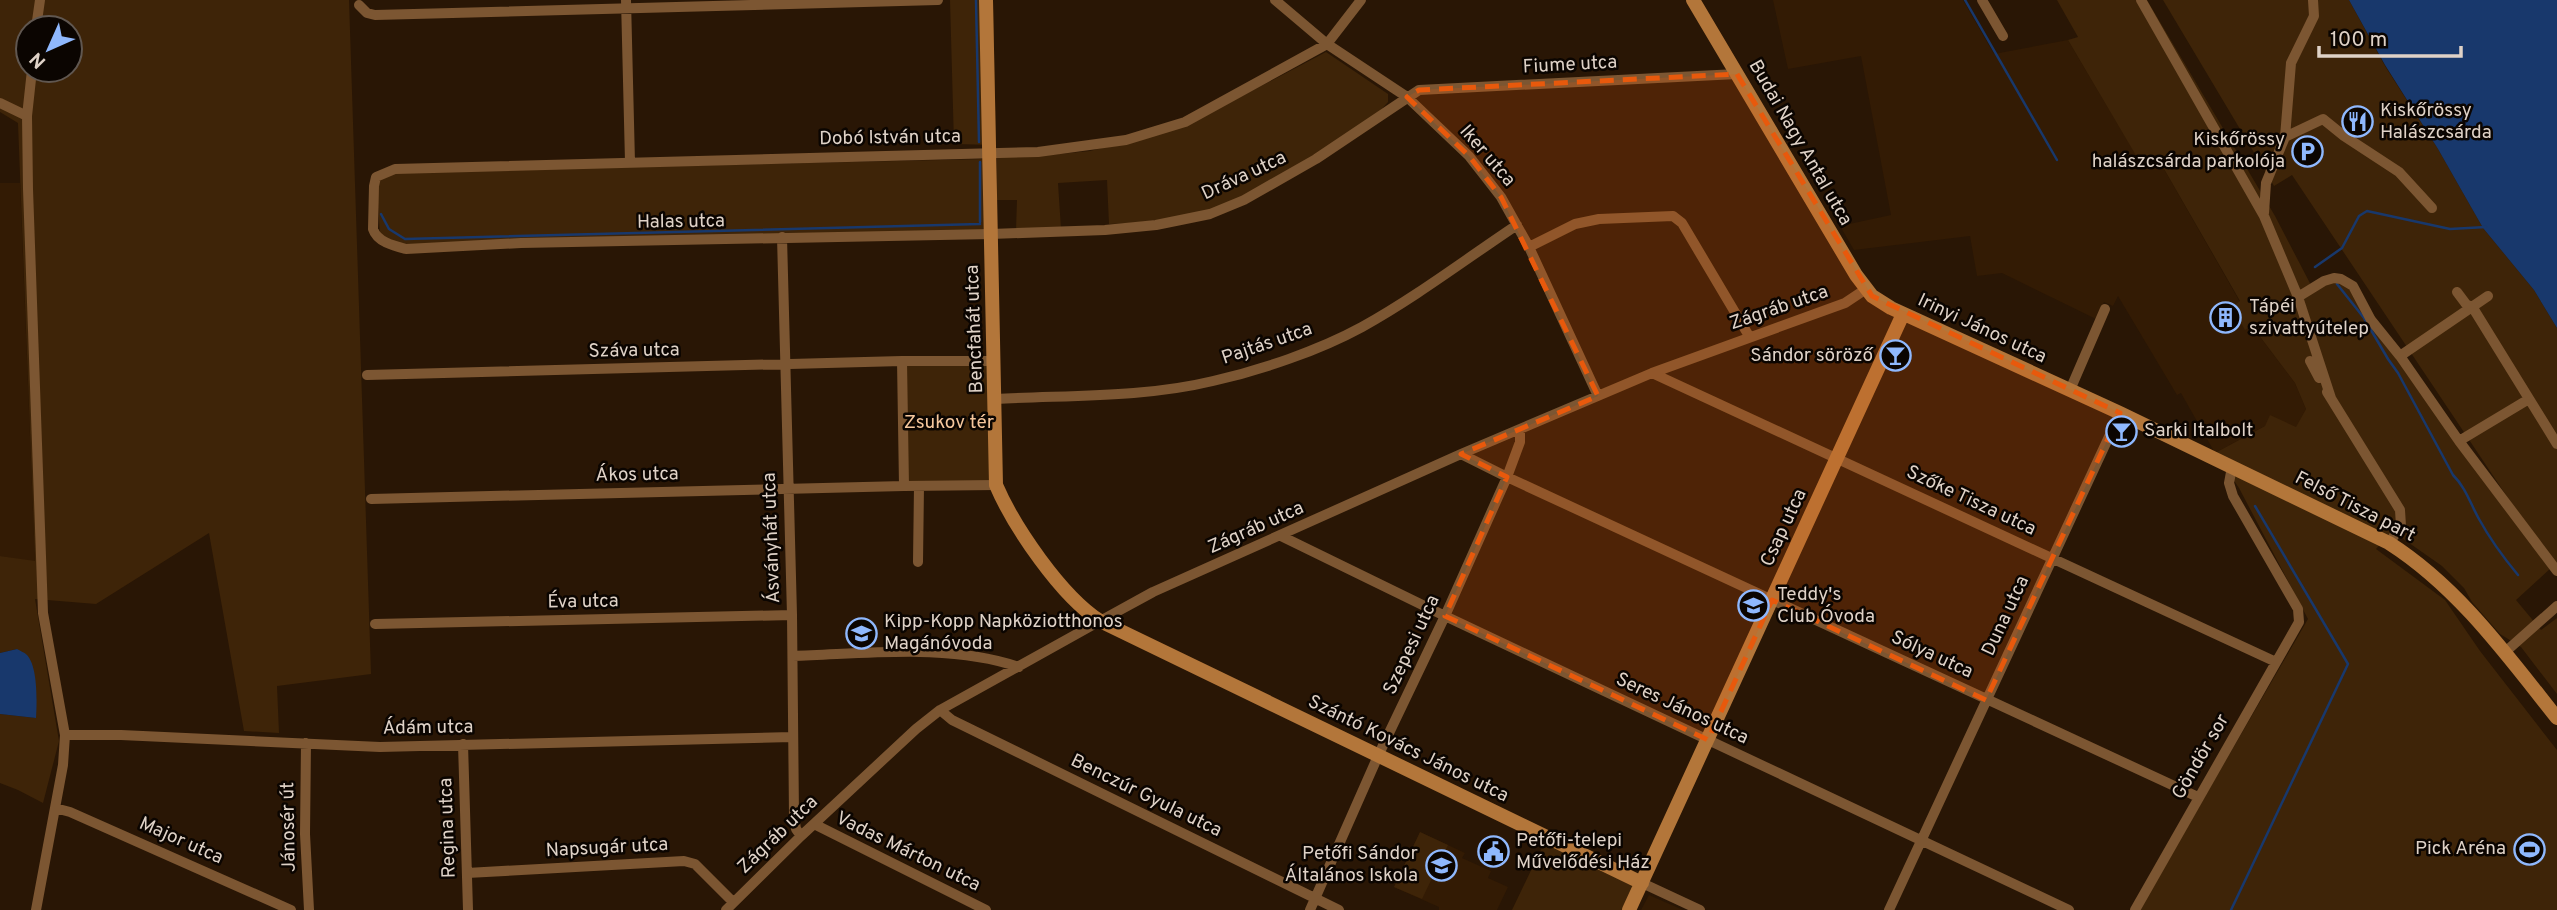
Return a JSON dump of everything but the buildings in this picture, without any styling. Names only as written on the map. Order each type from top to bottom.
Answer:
[{"type":"street","points":[[359,5],[367,13],[375,15],[626,4],[938,0]]},
{"type":"street","name":"Bencfahát utca","points":[[986,0],[996,485],[1006,509],[1036,553],[1085,612],[1100,621]]},
{"type":"street","name":"Iker utca","points":[[1275,0],[1327,44],[1407,97],[1469,156],[1501,197],[1529,247],[1598,396]]},
{"type":"street","name":"Dobó István utca","points":[[375,234],[376,177],[395,169],[1038,152],[1126,140],[1185,122],[1327,44],[1361,0]]},
{"type":"street","name":"Budai Nagy Antal utca","points":[[1693,0],[1856,275],[1866,289],[1880,301]]},
{"type":"street","points":[[1982,0],[2003,36]]},
{"type":"street","points":[[2141,0],[2264,216],[2298,297],[2331,398]]},
{"type":"street","points":[[2264,216],[2266,183],[2285,137],[2291,63],[2314,16],[2313,0]]},
{"type":"street","points":[[626,4],[630,162]]},
{"type":"street","name":"Fiume utca","points":[[1407,97],[1419,90],[1737,74]]},
{"type":"street","points":[[30,84],[27,116],[43,612],[65,735],[63,765],[36,910]]},
{"type":"street","name":"Dráva utca","points":[[992,233],[1143,227],[1210,214],[1244,200],[1292,174],[1407,97]]},
{"type":"street","points":[[0,103],[27,116]]},
{"type":"street","points":[[2285,137],[2323,119],[2399,172],[2431,208]]},
{"type":"street","points":[[1529,247],[1575,224],[1599,219],[1673,216],[1682,223],[1749,337]]},
{"type":"street","name":"Pajtás utca","points":[[996,399],[1145,391],[1212,381],[1286,359],[1360,328],[1399,305],[1517,225]]},
{"type":"street","name":"Halas utca","points":[[375,234],[394,246],[406,249],[521,243],[992,233]]},
{"type":"street","name":"Ásványhát utca","points":[[782,237],[793,656],[794,816],[796,829],[801,836]]},
{"type":"street","points":[[2298,297],[2334,278],[2353,286],[2371,320],[2557,571]]},
{"type":"street","name":"Zágráb utca","points":[[729,906],[916,729],[940,710],[1153,592],[1461,454],[1652,373],[1845,303],[1866,289]]},
{"type":"street","points":[[2457,292],[2466,304],[2473,308],[2557,444]]},
{"type":"street","points":[[2400,356],[2488,296]]},
{"type":"street","name":"Irinyi János utca","points":[[1880,301],[2234,468]]},
{"type":"street","points":[[2070,390],[2105,309]]},
{"type":"street","name":"Csap utca","points":[[1629,910],[1903,314]]},
{"type":"street","points":[[995,360],[902,361],[904,486],[996,485]]},
{"type":"street","name":"Száva utca","points":[[367,375],[902,361]]},
{"type":"street","points":[[2310,361],[2400,510],[2401,526],[2389,543]]},
{"type":"street","name":"Szőke Tisza utca","points":[[1652,373],[2276,662]]},
{"type":"street","points":[[2459,441],[2529,399]]},
{"type":"street","name":"Duna utca","points":[[1889,910],[2120,414]]},
{"type":"street","name":"Szepesi utca","points":[[1310,910],[1378,755],[1445,616],[1507,477],[1520,442],[1520,430]]},
{"type":"street","name":"Sólya utca","points":[[1461,454],[2198,797]]},
{"type":"street","name":"Felső Tisza part","points":[[2234,468],[2389,543],[2413,558],[2443,584],[2557,718]]},
{"type":"street","name":"Göndör sor","points":[[2135,910],[2299,622],[2298,609],[2232,496],[2229,483],[2234,468]]},
{"type":"street","name":"Ákos utca","points":[[371,499],[904,486]]},
{"type":"street","points":[[918,562],[919,486]]},
{"type":"street","name":"Seres János utca","points":[[1281,536],[2069,910]]},
{"type":"street","points":[[2504,653],[2557,606]]},
{"type":"street","name":"Éva utca","points":[[375,624],[792,615]]},
{"type":"street","name":"Szántó Kovács János utca","points":[[1100,621],[1700,910]]},
{"type":"street","points":[[793,656],[955,653],[995,659],[1018,667]]},
{"type":"street","name":"Benczúr Gyula utca","points":[[940,710],[952,720],[1339,910]]},
{"type":"street","name":"Ádám utca","points":[[65,735],[380,747],[792,737]]},
{"type":"street","name":"Jánosér út","points":[[306,743],[305,834],[309,910]]},
{"type":"street","name":"Regina utca","points":[[463,744],[468,910]]},
{"type":"street","name":"Major utca","points":[[55,808],[178,858],[290,910]]},
{"type":"street","name":"Vadas Márton utca","points":[[814,824],[986,910]]},
{"type":"street","name":"Napsugár utca","points":[[467,873],[684,862],[695,864],[729,906]]},
{"type":"highlighted area","points":[[1737,74],[1872,296],[2120,413],[1986,700],[1772,600],[1708,740],[1445,616],[1507,477],[1461,454],[1598,396],[1501,197],[1469,156],[1407,97],[1419,90]]},
{"type":"shaded area","points":[[1773,0],[1963,0],[1994,54],[2068,40],[2141,163],[2156,155],[2240,302],[2245,329],[2252,326],[2295,383],[2306,409],[2296,428],[2265,426],[2215,453],[2181,393],[2177,395],[2118,296],[2113,306],[2104,302],[2096,319],[2002,273],[1977,276],[1970,236],[1854,250],[1840,226],[1891,215],[1861,56],[1788,69]]},
{"type":"shaded area","points":[[0,183],[20,183],[35,562],[0,556]]},
{"type":"shaded area","name":"Petőfi Sándor Általános Iskola","points":[[1420,832],[1465,853],[1462,858],[1491,871],[1488,878],[1508,887],[1497,910],[1439,910],[1439,907],[1394,887]]},
{"type":"shaded area","points":[[1649,895],[1683,910],[1641,910]]},
{"type":"green space","points":[[0,0],[349,0],[371,674],[277,686],[279,733],[244,731],[209,533],[96,604],[35,599],[59,741],[43,803],[0,783],[0,714],[36,718],[17,649],[0,653],[0,556],[35,561],[18,123],[0,112]]},
{"type":"green space","points":[[950,0],[993,0],[996,145],[954,144]]},
{"type":"green space","points":[[2057,0],[2147,0],[2275,216],[2313,289],[2334,281],[2349,287],[2551,568],[2516,600],[2541,630],[2557,618],[2557,694],[2521,647],[2500,634],[2472,602],[2464,588],[2442,566],[2392,531],[2376,549],[2445,600],[2480,651],[2557,750],[2557,910],[2139,910],[2308,619],[2239,488],[2215,453],[2265,426],[2270,415],[2296,427],[2306,409],[2295,383],[2252,326],[2245,330],[2232,307],[2240,301],[2156,155],[2141,164],[2068,40],[2078,37]]},
{"type":"green space","points":[[2163,0],[2349,0],[2385,66],[2438,149],[2483,228],[2534,290],[2557,328],[2557,565],[2512,504],[2292,175],[2274,186]]},
{"type":"green space","points":[[1326,52],[1388,94],[1388,102],[1379,112],[1317,154],[1251,193],[1193,214],[1109,224],[1107,180],[1058,183],[1061,229],[1016,230],[1017,200],[997,200],[997,157],[1090,151],[1185,126]]},
{"type":"green space","points":[[985,159],[986,230],[406,247],[380,236],[377,186],[380,179],[399,172]]},
{"type":"green space","name":"Zsukov tér","points":[[902,361],[995,361],[996,485],[904,486]]},
{"type":"green space","points":[[1420,832],[1448,845],[1422,899],[1394,887]]},
{"type":"green space","points":[[1547,837],[1642,883],[1629,910],[1512,910]]},
{"type":"water","points":[[2349,0],[2557,0],[2557,328],[2534,290],[2483,228]]},
{"type":"water","points":[[17,649],[31,660],[36,685],[36,718],[0,714],[0,653]]},
{"type":"waterway","points":[[976,0],[979,142]]},
{"type":"waterway","points":[[1965,0],[2057,160]]},
{"type":"waterway","points":[[980,162],[980,222]]},
{"type":"waterway","points":[[2315,267],[2342,248],[2359,216],[2367,211],[2450,229],[2486,227]]},
{"type":"waterway","points":[[381,214],[389,229],[405,239],[980,224]]},
{"type":"waterway","points":[[2337,284],[2364,318],[2398,373],[2453,475],[2465,490],[2483,526],[2518,575]]},
{"type":"waterway","points":[[2231,910],[2348,664],[2255,506]]},
{"type":"place","name":"Kiskőrössy Halászcsárda","points":[[2357,122]]},
{"type":"place","name":"Kiskőrössy halászcsárda parkolója","points":[[2308,151]]},
{"type":"place","name":"Tápéi szivattyútelep","points":[[2226,318]]},
{"type":"place","name":"Sándor söröző","points":[[1896,356]]},
{"type":"place","name":"Sarki Italbolt","points":[[2121,431]]},
{"type":"place","name":"Teddy's Club Óvoda","points":[[1754,606]]},
{"type":"place","name":"Kipp-Kopp Napköziotthonos Magánóvoda","points":[[861,633]]},
{"type":"place","name":"Pick Aréna","points":[[2529,849]]},
{"type":"place","name":"Petőfi-telepi Művelődési Ház","points":[[1493,852]]},
{"type":"place","name":"Petőfi Sándor Általános Iskola","points":[[1441,865]]}]
